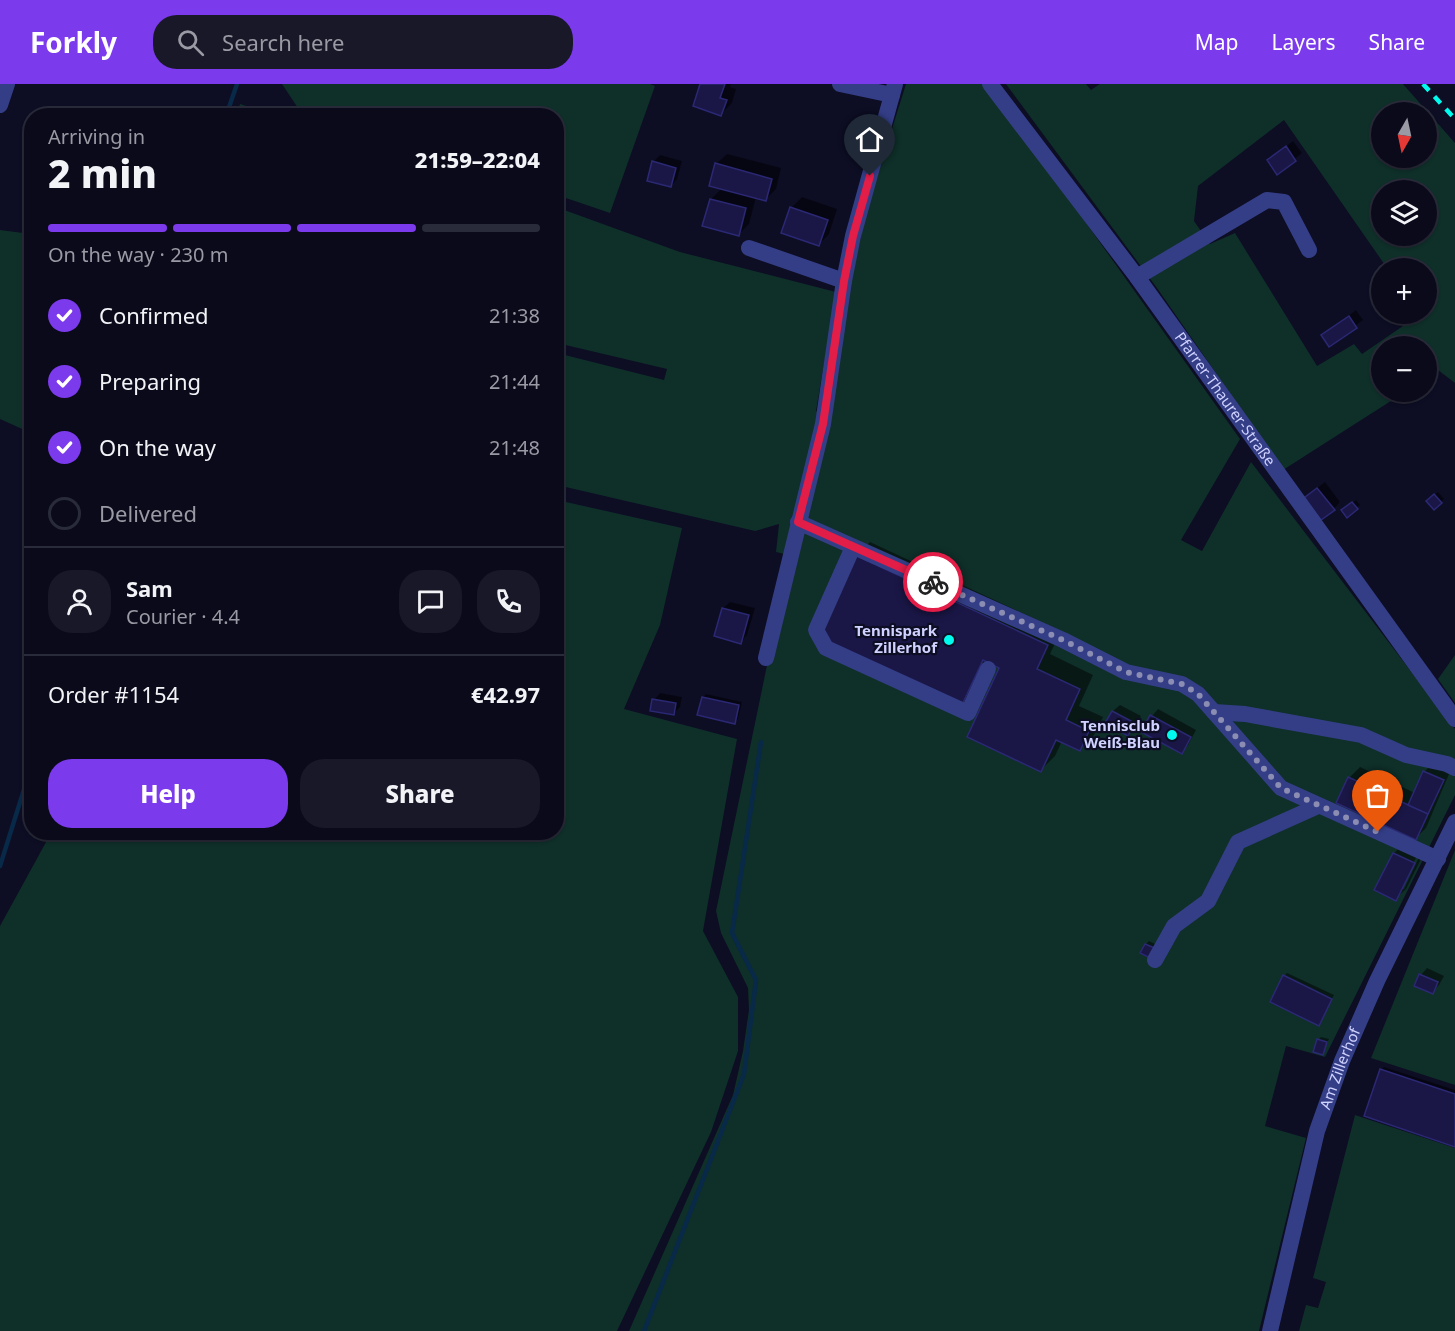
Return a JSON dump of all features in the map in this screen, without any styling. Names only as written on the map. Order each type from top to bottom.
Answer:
[{"type":"street","points":[[0,105],[7,84]]},
{"type":"street","points":[[766,658],[823,424],[853,236],[893,89],[840,84]]},
{"type":"street","name":"Pfarrer-Thaurer-Straße","points":[[990,84],[1137,277],[1455,719]]},
{"type":"street","points":[[1137,277],[1267,200],[1284,202],[1309,250]]},
{"type":"street","points":[[749,248],[844,281]]},
{"type":"street","points":[[798,522],[1063,640],[1126,672],[1182,684],[1198,694],[1281,788],[1438,859]]},
{"type":"street","points":[[853,547],[816,630],[826,648],[968,713],[988,669]]},
{"type":"street","points":[[1214,712],[1245,714],[1361,735],[1407,755],[1455,768]]},
{"type":"street","points":[[1155,960],[1174,926],[1208,901],[1239,842],[1318,806]]},
{"type":"street","name":"Am Zillerhof","points":[[1270,1331],[1317,1131],[1342,1061],[1365,1006],[1455,822]]},
{"type":"green space","points":[[282,84],[650,84],[655,86],[610,213],[564,197],[564,108],[298,108]]},
{"type":"green space","points":[[906,84],[987,84],[1240,439],[1181,540],[1202,551],[1251,462],[1455,729],[1455,795],[1325,1057],[1286,1046],[1265,1126],[1306,1138],[1259,1331],[629,1331],[733,1095],[743,1051],[749,1010],[748,988],[721,933],[716,911],[771,646],[793,556],[776,552],[779,524],[755,531],[564,487],[564,355],[664,380],[667,369],[564,345],[564,210],[680,252],[836,292],[816,411],[827,419],[850,284],[869,202]]},
{"type":"green space","points":[[1006,84],[1086,84],[1091,90],[1100,84],[1403,84],[1419,102],[1371,102],[1371,168],[1437,168],[1437,123],[1455,143],[1455,383],[1437,371],[1437,336],[1388,336],[1404,324],[1437,324],[1437,258],[1380,258],[1372,246],[1437,246],[1437,180],[1371,180],[1371,245],[1284,120],[1198,186],[1194,221],[1210,244],[1235,233],[1317,366],[1354,344],[1362,354],[1371,348],[1371,402],[1389,402],[1283,470],[1157,288]]},
{"type":"green space","points":[[240,104],[253,108],[239,108]]},
{"type":"green space","points":[[0,230],[24,233],[24,430],[0,419]]},
{"type":"green space","points":[[564,502],[682,528],[660,625],[624,709],[737,739],[703,931],[738,997],[738,1051],[711,1132],[617,1331],[0,1331],[0,926],[47,840],[564,840]]},
{"type":"green space","points":[[1455,655],[1455,703],[1438,679]]},
{"type":"green space","points":[[1455,850],[1455,1085],[1371,1058]]},
{"type":"green space","points":[[1355,1115],[1455,1148],[1455,1331],[1299,1331],[1306,1305],[1318,1308],[1326,1282],[1313,1278]]},
{"type":"building","points":[[700,84],[725,84],[720,98],[727,100],[721,116],[693,106]]},
{"type":"building","points":[[1286,146],[1296,161],[1277,175],[1267,160]]},
{"type":"building","points":[[652,161],[676,168],[671,187],[647,181]]},
{"type":"building","points":[[715,163],[772,179],[766,201],[709,186]]},
{"type":"building","points":[[710,199],[746,208],[739,236],[702,226]]},
{"type":"building","points":[[790,207],[828,220],[819,246],[781,233]]},
{"type":"building","points":[[1349,316],[1357,328],[1329,347],[1321,335]]},
{"type":"building","points":[[1317,488],[1335,510],[1321,520],[1304,498]]},
{"type":"building","points":[[1434,494],[1442,503],[1434,510],[1426,501]]},
{"type":"building","points":[[1352,502],[1358,509],[1347,518],[1341,510]]},
{"type":"building","points":[[855,555],[1048,645],[1037,669],[1080,689],[1066,720],[1089,731],[1080,751],[1056,740],[1041,772],[967,737],[999,668],[983,660],[961,707],[825,644],[819,631]]},
{"type":"building","points":[[722,608],[749,615],[741,644],[714,636]]},
{"type":"building","points":[[702,697],[739,705],[735,724],[697,715]]},
{"type":"building","points":[[652,699],[676,703],[674,715],[650,711]]},
{"type":"building","points":[[1112,711],[1135,723],[1128,736],[1105,723]]},
{"type":"building","points":[[1150,715],[1191,737],[1182,754],[1141,732]]},
{"type":"building","points":[[1423,771],[1444,780],[1428,814],[1408,805]]},
{"type":"building","points":[[1348,777],[1428,814],[1416,840],[1336,803]]},
{"type":"building","points":[[1393,853],[1415,863],[1396,901],[1374,890]]},
{"type":"building","points":[[1145,944],[1157,949],[1152,959],[1140,953]]},
{"type":"building","points":[[1419,974],[1438,982],[1433,994],[1414,986]]},
{"type":"building","points":[[1283,975],[1332,999],[1319,1026],[1270,1002]]},
{"type":"building","points":[[1317,1039],[1327,1042],[1323,1055],[1313,1052]]},
{"type":"building","points":[[1380,1069],[1455,1094],[1455,1147],[1364,1116]]},
{"type":"waterway","points":[[229,108],[237,84]]},
{"type":"waterway","points":[[644,1331],[744,1074],[756,980],[732,933],[761,742]]},
{"type":"waterway","points":[[0,866],[24,790]]},
{"type":"railway","points":[[1423,84],[1455,119]]},
{"type":"way so far","points":[[933,582],[1063,640],[1126,672],[1182,684],[1198,694],[1281,788],[1378,832]]},
{"type":"place","name":"Tennispark Zillerhof","points":[[949,640]]},
{"type":"place","name":"Tennisclub Weiß-Blau","points":[[1172,735]]},
{"type":"route","points":[[870,176],[853,236],[844,281],[823,424],[798,522],[933,582]]}]
